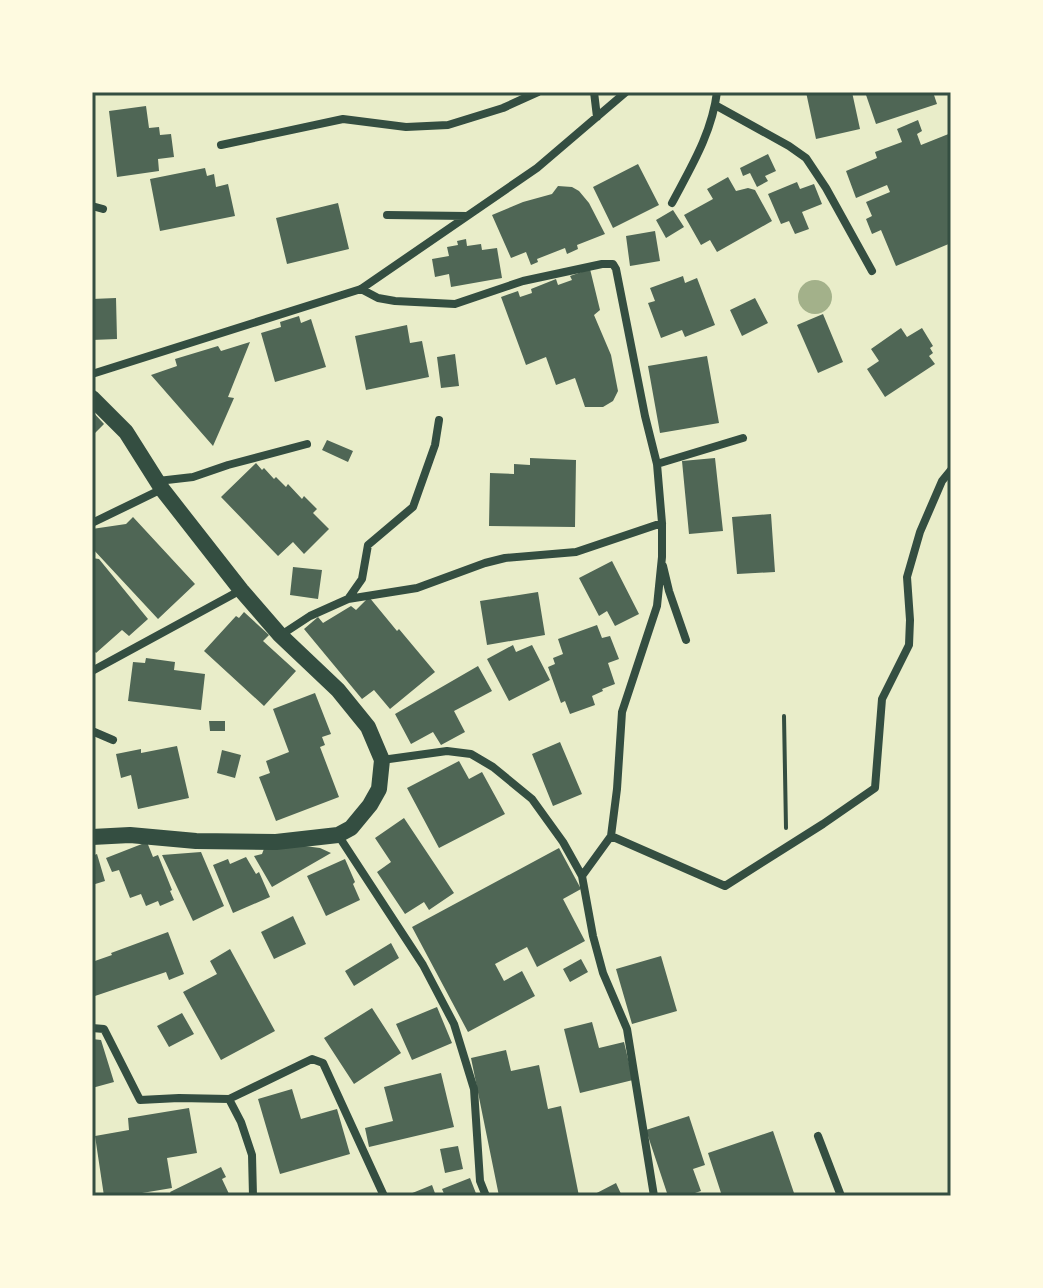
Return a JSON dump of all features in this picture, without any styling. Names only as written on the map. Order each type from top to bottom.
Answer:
[{"type":"main road","points":[[92,398],[126,432],[159,485],[241,590],[280,635],[338,690],[368,727],[382,760],[379,789],[370,805],[351,828],[338,835],[276,842],[196,841],[130,835],[92,837]]},
{"type":"street","points":[[221,145],[343,119],[406,127],[448,125],[503,108],[538,92]]},
{"type":"street","points":[[594,92],[597,117]]},
{"type":"street","points":[[92,374],[361,289],[537,168],[626,92]]},
{"type":"street","points":[[672,203],[702,146],[717,92]]},
{"type":"street","points":[[715,105],[806,158],[872,271]]},
{"type":"street","points":[[92,206],[103,209]]},
{"type":"street","points":[[387,215],[468,216]]},
{"type":"street","points":[[361,289],[378,298],[395,301],[455,304],[523,281],[602,264],[613,264],[616,269],[657,464],[662,557],[657,606],[622,712],[611,836],[582,876]]},
{"type":"street","points":[[348,599],[362,579],[368,545],[413,507],[435,445],[439,420]]},
{"type":"street","points":[[657,464],[743,438]]},
{"type":"street","points":[[92,523],[159,485],[307,444]]},
{"type":"street","points":[[611,836],[725,886],[875,788],[882,699],[909,645],[907,577],[920,532],[942,481],[951,470]]},
{"type":"street","points":[[280,635],[310,616],[348,599],[417,588],[505,558],[576,552],[662,523]]},
{"type":"street","points":[[662,557],[669,591],[686,640]]},
{"type":"street","points":[[92,671],[241,590]]},
{"type":"street","points":[[92,731],[113,740]]},
{"type":"street","points":[[382,760],[447,751],[471,754],[493,767],[532,799],[563,842],[582,876],[603,973],[627,1029],[654,1196]]},
{"type":"street","points":[[338,835],[423,965],[454,1024],[474,1089],[480,1181],[486,1196]]},
{"type":"street","points":[[92,1028],[104,1029],[140,1100],[229,1099],[312,1059],[323,1063],[384,1196]]},
{"type":"street","points":[[229,1099],[252,1155],[253,1196]]},
{"type":"street","points":[[818,1136],[841,1196]]},
{"type":"path","points":[[784,716],[786,847]]},
{"type":"shaded area","points":[[815,280],[827,285],[832,297],[827,309],[815,314],[803,309],[798,297],[803,285]]},
{"type":"building","points":[[806,92],[852,92],[860,129],[816,139]]},
{"type":"building","points":[[865,92],[933,92],[937,104],[876,124]]},
{"type":"building","points":[[146,106],[149,128],[159,127],[160,135],[171,134],[174,157],[158,159],[159,171],[117,177],[109,111]]},
{"type":"building","points":[[918,120],[922,131],[917,134],[921,145],[951,133],[951,243],[896,266],[881,230],[872,234],[866,219],[872,216],[866,202],[890,192],[887,185],[856,198],[846,171],[877,158],[875,152],[902,142],[897,129]]},
{"type":"building","points":[[768,154],[776,171],[765,176],[768,181],[757,187],[750,173],[743,176],[740,168]]},
{"type":"building","points":[[638,164],[659,205],[613,228],[593,187]]},
{"type":"building","points":[[205,168],[207,176],[214,174],[216,187],[228,184],[235,216],[160,231],[150,179]]},
{"type":"building","points":[[728,177],[736,191],[755,190],[772,221],[717,252],[710,240],[701,245],[684,215],[713,199],[707,189]]},
{"type":"building","points":[[797,182],[800,189],[814,184],[822,204],[802,212],[809,229],[795,234],[789,221],[781,224],[768,194]]},
{"type":"building","points":[[558,186],[579,191],[605,234],[577,245],[578,249],[567,254],[565,248],[537,259],[538,262],[531,265],[526,252],[511,258],[492,215],[552,194]]},
{"type":"building","points":[[338,203],[349,249],[287,264],[276,218]]},
{"type":"building","points":[[673,210],[684,227],[666,238],[656,220]]},
{"type":"building","points":[[655,231],[660,261],[630,266],[626,236]]},
{"type":"building","points":[[466,239],[467,246],[481,244],[482,250],[497,248],[502,278],[451,287],[449,274],[435,277],[432,259],[449,256],[447,247],[458,245],[457,241]]},
{"type":"building","points":[[590,269],[600,310],[594,315],[611,355],[618,391],[613,401],[603,407],[585,407],[575,378],[556,385],[546,357],[526,365],[501,297],[518,291],[520,297],[556,279],[558,285],[572,280],[570,276]]},
{"type":"building","points":[[683,276],[685,283],[697,278],[715,325],[685,337],[682,330],[661,338],[648,303],[655,301],[650,288]]},
{"type":"building","points":[[116,298],[117,339],[92,340],[92,299]]},
{"type":"building","points":[[755,298],[768,323],[742,336],[730,310]]},
{"type":"building","points":[[823,314],[843,362],[818,373],[797,325]]},
{"type":"building","points":[[299,316],[301,323],[311,319],[326,367],[275,382],[261,333],[281,327],[280,322]]},
{"type":"building","points":[[407,325],[410,343],[422,341],[429,377],[366,390],[355,336]]},
{"type":"building","points":[[901,328],[907,337],[922,328],[933,346],[930,348],[933,353],[929,356],[935,364],[885,397],[867,369],[879,361],[871,349]]},
{"type":"building","points":[[250,342],[228,397],[234,398],[213,446],[151,375],[177,366],[175,359],[218,346],[221,351]]},
{"type":"building","points":[[455,354],[459,386],[441,388],[437,357]]},
{"type":"building","points":[[707,356],[719,423],[660,433],[648,366]]},
{"type":"building","points":[[92,411],[104,424],[92,436]]},
{"type":"building","points":[[327,440],[353,451],[348,462],[322,450]]},
{"type":"building","points":[[530,458],[576,460],[575,527],[489,526],[490,473],[514,474],[514,464],[530,465]]},
{"type":"building","points":[[715,458],[723,531],[689,534],[682,461]]},
{"type":"building","points":[[256,463],[286,487],[288,484],[302,499],[304,496],[317,509],[313,513],[329,529],[304,554],[293,542],[278,556],[221,497]]},
{"type":"building","points":[[771,514],[775,572],[737,574],[732,517]]},
{"type":"building","points":[[133,517],[195,584],[158,619],[92,548],[92,529],[126,524]]},
{"type":"building","points":[[92,558],[99,559],[148,619],[129,636],[122,630],[96,653],[92,648]]},
{"type":"building","points":[[612,561],[639,614],[615,626],[607,611],[599,616],[579,578]]},
{"type":"building","points":[[293,567],[322,570],[318,599],[290,595]]},
{"type":"building","points":[[538,592],[545,635],[487,645],[480,601]]},
{"type":"building","points":[[369,597],[435,672],[390,709],[374,690],[362,699],[304,629],[318,617],[323,623],[351,606],[356,610]]},
{"type":"building","points":[[244,612],[269,635],[263,641],[296,671],[264,706],[204,651],[236,616],[239,618]]},
{"type":"building","points":[[597,625],[602,638],[610,636],[619,659],[608,663],[615,684],[592,696],[595,705],[570,714],[565,701],[561,703],[548,667],[555,664],[553,658],[563,654],[558,639]]},
{"type":"building","points":[[513,645],[516,652],[532,645],[550,680],[509,701],[487,659]]},
{"type":"building","points":[[146,658],[175,662],[174,670],[205,674],[201,710],[128,701],[133,662],[145,663]]},
{"type":"building","points":[[478,666],[492,691],[454,711],[465,732],[441,745],[433,732],[411,744],[395,714]]},
{"type":"building","points":[[315,693],[331,734],[322,737],[325,745],[320,747],[339,797],[276,821],[259,777],[270,773],[266,761],[289,752],[273,709]]},
{"type":"building","points":[[209,721],[225,721],[225,731],[210,731]]},
{"type":"building","points":[[560,742],[582,794],[553,806],[532,754]]},
{"type":"building","points":[[177,746],[189,798],[138,809],[131,775],[121,778],[116,754]]},
{"type":"building","points":[[222,750],[241,755],[235,778],[217,773]]},
{"type":"building","points":[[459,761],[469,779],[482,772],[505,814],[439,848],[407,788]]},
{"type":"building","points":[[404,818],[454,893],[429,910],[424,902],[405,914],[377,872],[391,862],[375,838]]},
{"type":"building","points":[[147,842],[153,857],[158,855],[172,890],[174,900],[160,906],[158,901],[146,906],[141,894],[130,898],[119,870],[112,872],[106,858]]},
{"type":"building","points":[[297,845],[331,853],[272,887],[254,856],[262,854],[265,846]]},
{"type":"building","points":[[559,848],[581,889],[563,899],[585,941],[537,967],[527,947],[495,964],[504,981],[522,971],[535,996],[468,1032],[412,927]]},
{"type":"building","points":[[201,852],[224,906],[193,921],[162,855]]},
{"type":"building","points":[[97,854],[105,881],[92,885],[92,856]]},
{"type":"building","points":[[246,857],[256,874],[259,872],[270,897],[233,913],[213,865],[228,859],[230,864]]},
{"type":"building","points":[[345,859],[360,900],[326,916],[307,876]]},
{"type":"building","points":[[293,916],[306,944],[274,959],[261,932]]},
{"type":"building","points":[[168,932],[184,974],[169,980],[166,972],[92,997],[92,962]]},
{"type":"building","points":[[391,943],[399,958],[354,986],[345,971]]},
{"type":"building","points":[[230,949],[275,1031],[221,1060],[183,992],[217,974],[210,961]]},
{"type":"building","points":[[661,956],[677,1011],[632,1024],[616,969]]},
{"type":"building","points":[[581,959],[588,972],[570,982],[563,969]]},
{"type":"building","points":[[437,1007],[452,1043],[412,1060],[396,1024]]},
{"type":"building","points":[[372,1008],[401,1053],[354,1084],[324,1038]]},
{"type":"building","points":[[182,1013],[194,1034],[169,1047],[157,1026]]},
{"type":"building","points":[[592,1022],[599,1048],[624,1042],[633,1080],[580,1093],[564,1029]]},
{"type":"building","points":[[92,1039],[101,1040],[114,1082],[92,1088]]},
{"type":"building","points":[[506,1050],[511,1071],[539,1065],[548,1109],[561,1106],[579,1196],[499,1196],[471,1058]]},
{"type":"building","points":[[441,1073],[454,1127],[369,1147],[365,1128],[393,1121],[384,1087]]},
{"type":"building","points":[[292,1089],[301,1119],[337,1109],[350,1154],[280,1174],[258,1099]]},
{"type":"building","points":[[189,1108],[197,1153],[167,1158],[172,1188],[104,1196],[95,1136],[129,1130],[128,1118]]},
{"type":"building","points":[[689,1116],[705,1165],[693,1169],[701,1191],[686,1196],[668,1196],[646,1130]]},
{"type":"building","points":[[773,1131],[795,1196],[722,1196],[708,1153]]},
{"type":"building","points":[[458,1146],[463,1169],[445,1173],[440,1149]]},
{"type":"building","points":[[221,1167],[226,1177],[222,1179],[230,1196],[172,1196],[170,1192]]},
{"type":"building","points":[[470,1178],[477,1196],[445,1196],[442,1189]]},
{"type":"building","points":[[616,1183],[622,1196],[591,1196]]},
{"type":"building","points":[[432,1185],[436,1196],[405,1196]]}]
